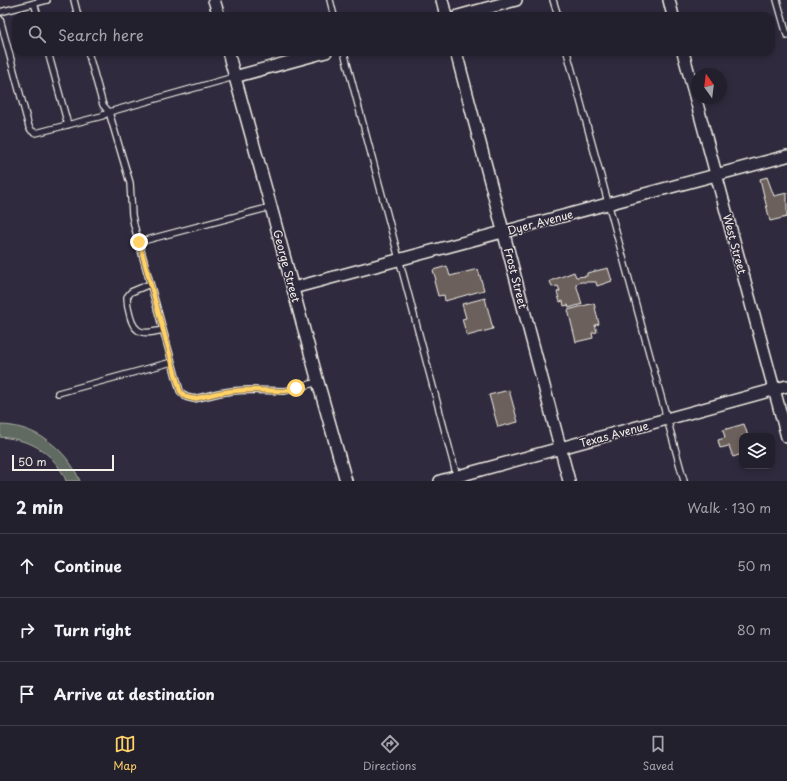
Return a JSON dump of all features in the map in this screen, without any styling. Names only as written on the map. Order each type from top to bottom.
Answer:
[{"type":"street","points":[[214,0],[217,12]]},
{"type":"street","points":[[442,0],[445,12]]},
{"type":"street","points":[[472,12],[516,0]]},
{"type":"street","points":[[669,0],[672,12]]},
{"type":"street","name":"George Street","points":[[229,56],[346,481]]},
{"type":"street","points":[[234,77],[311,56]]},
{"type":"street","name":"Frost Street","points":[[457,56],[569,481]]},
{"type":"street","name":"West Street","points":[[684,56],[787,437]]},
{"type":"street","name":"Dyer Avenue","points":[[293,288],[787,156]]},
{"type":"street","name":"Texas Avenue","points":[[440,481],[458,479],[560,448],[787,386]]},
{"type":"lane","points":[[0,12],[47,0]]},
{"type":"lane","points":[[74,0],[77,12]]},
{"type":"lane","points":[[330,0],[333,12]]},
{"type":"lane","points":[[553,0],[557,12]]},
{"type":"lane","points":[[777,0],[787,35]]},
{"type":"lane","points":[[34,3],[37,12]]},
{"type":"lane","points":[[0,19],[29,127],[36,133],[102,116],[109,112],[234,77]]},
{"type":"lane","points":[[49,56],[68,125]]},
{"type":"lane","points":[[89,56],[103,105],[109,112],[130,183],[132,215],[180,391],[186,397],[194,399],[232,391],[285,391],[318,382]]},
{"type":"lane","points":[[345,56],[458,479]]},
{"type":"lane","points":[[568,56],[684,481]]},
{"type":"lane","points":[[139,242],[271,207]]},
{"type":"lane","points":[[150,284],[131,292],[127,297],[132,325],[137,330],[144,333],[163,330]]},
{"type":"lane","points":[[58,393],[172,362]]},
{"type":"green space","points":[[0,425],[25,429],[48,441],[67,459],[80,481],[66,481],[60,468],[50,457],[32,444],[0,437]]},
{"type":"building","points":[[767,177],[774,196],[787,193],[787,217],[770,221],[760,179]]},
{"type":"building","points":[[447,266],[450,276],[478,269],[484,290],[445,301],[444,295],[438,296],[433,270]]},
{"type":"building","points":[[608,268],[612,281],[597,286],[596,282],[581,282],[576,284],[582,304],[569,308],[568,305],[564,306],[563,301],[560,302],[557,292],[560,291],[558,286],[552,287],[550,281],[574,272],[576,277],[587,276],[587,273]]},
{"type":"building","points":[[485,298],[493,329],[467,336],[462,319],[466,318],[462,304]]},
{"type":"building","points":[[594,303],[599,324],[595,325],[597,332],[592,333],[593,338],[576,342],[568,310]]},
{"type":"building","points":[[509,390],[518,422],[498,427],[489,395]]},
{"type":"building","points":[[744,424],[747,433],[739,433],[739,455],[733,457],[729,446],[720,448],[718,440],[725,438],[723,430]]},
{"type":"route","points":[[139,242],[180,391],[186,397],[194,399],[232,391],[285,391],[296,388]]}]
